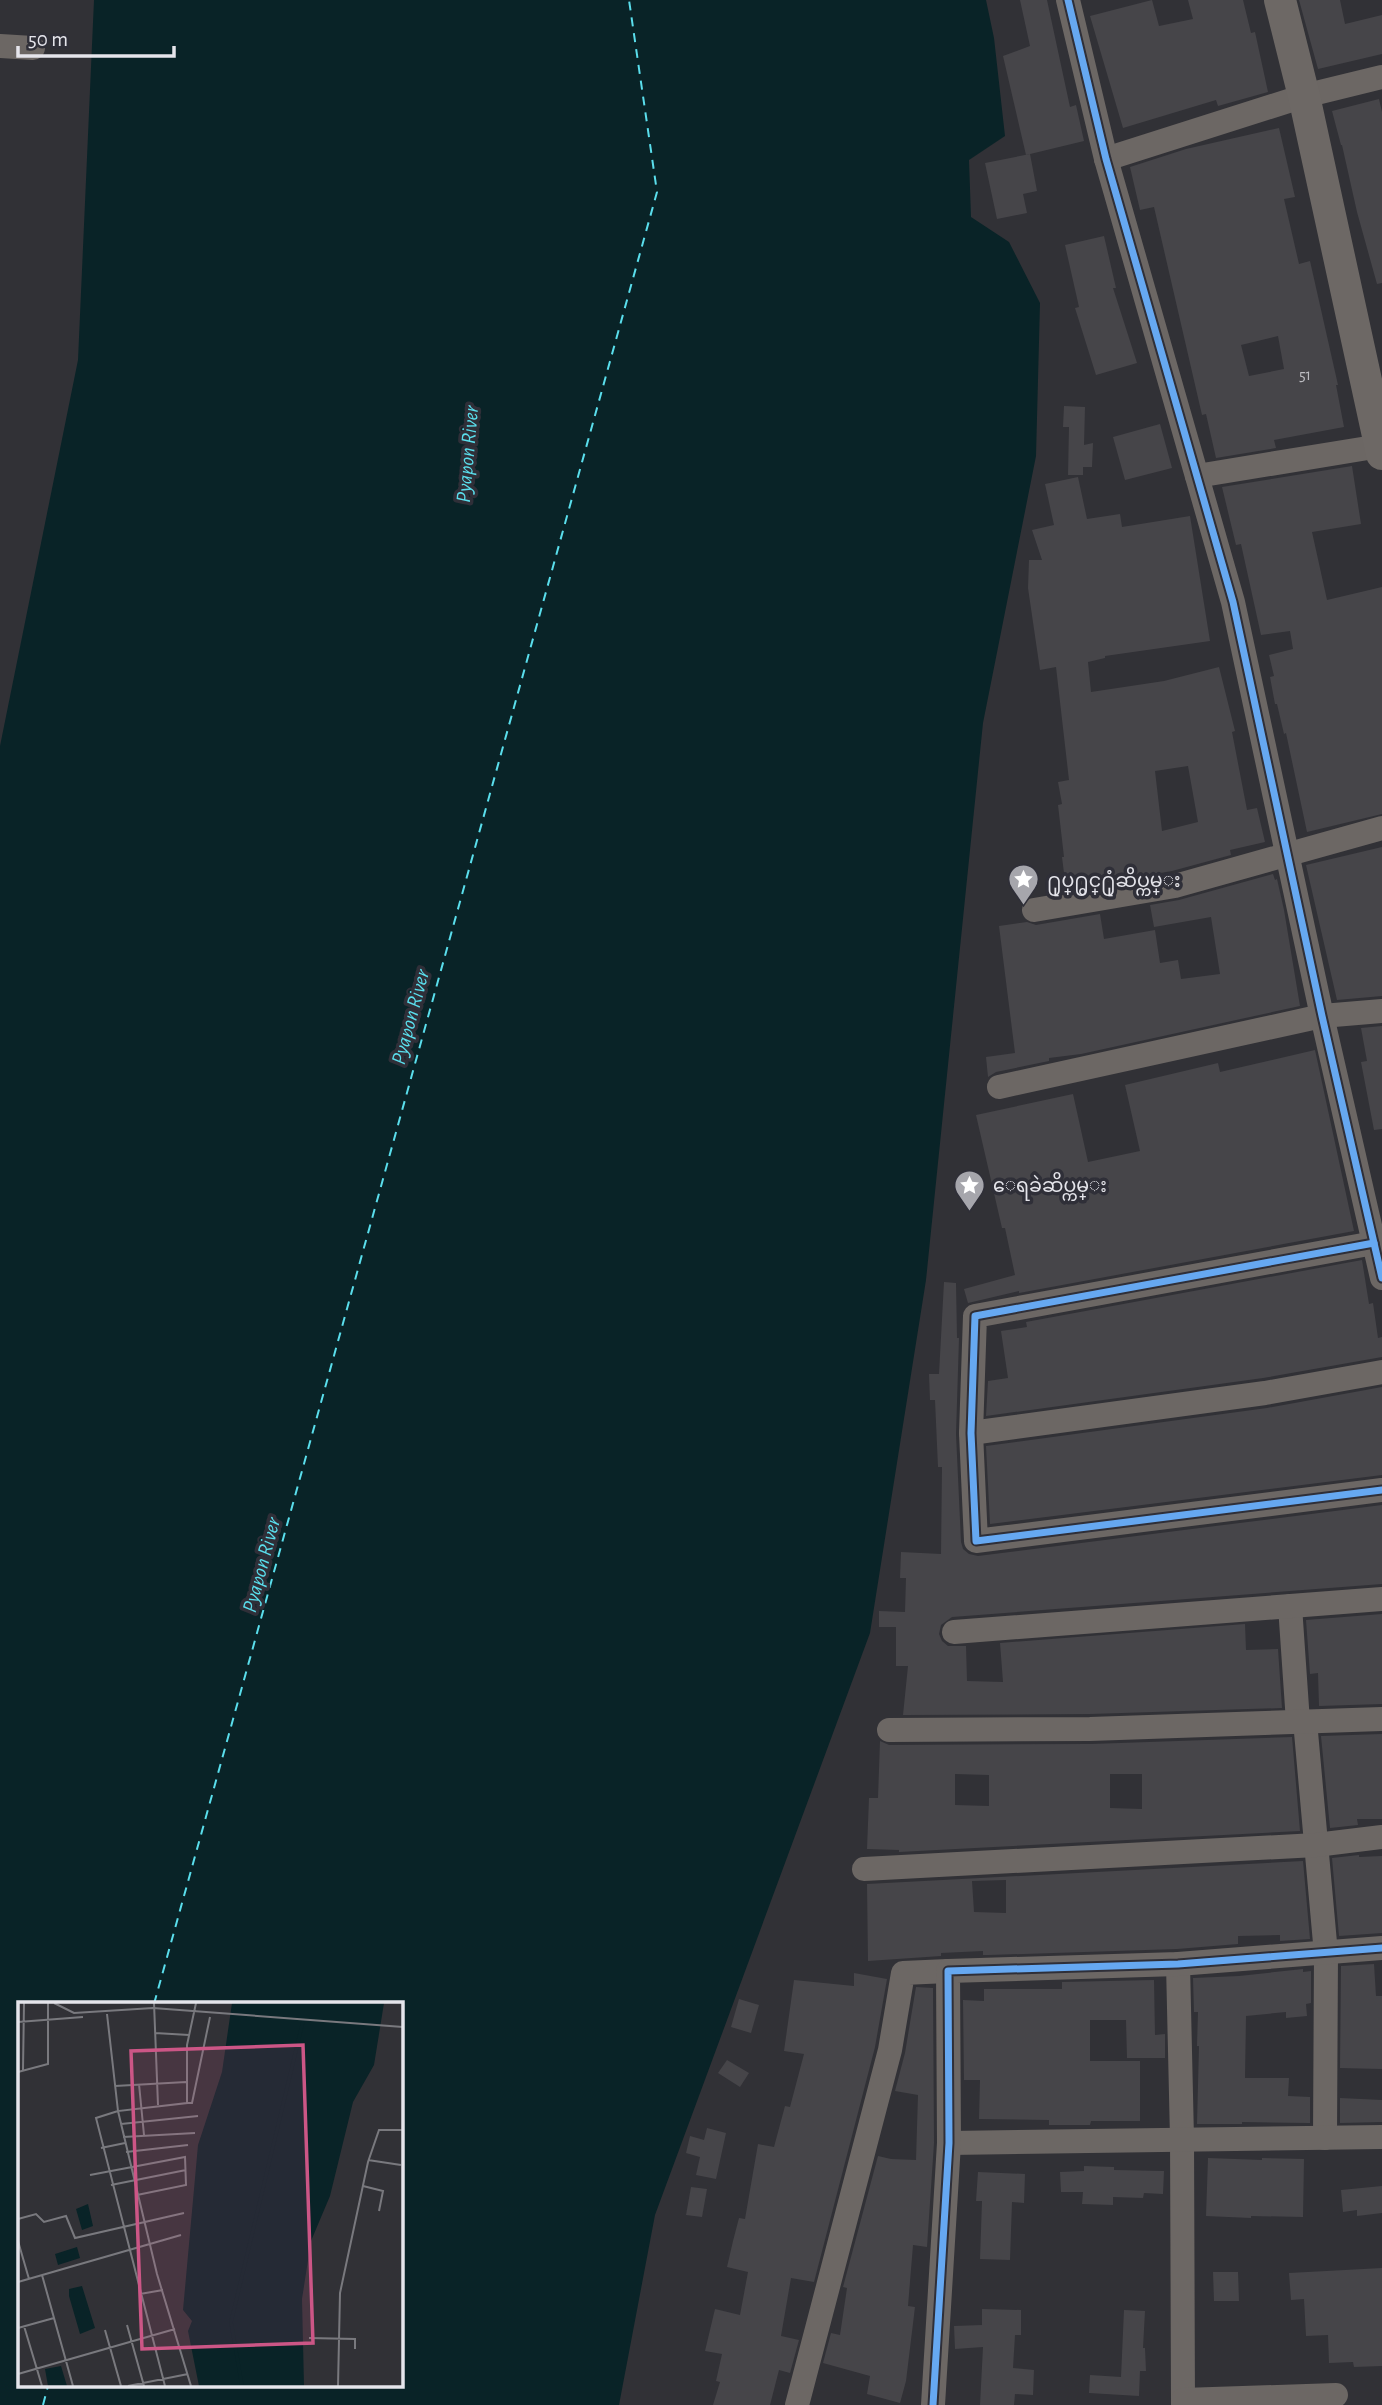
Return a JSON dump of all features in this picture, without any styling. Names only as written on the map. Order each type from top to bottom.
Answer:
[{"type":"main road","points":[[1280,0],[1304,96],[1381,450]]},
{"type":"street","points":[[1068,0],[1106,159],[1233,602],[1322,1016],[1382,1278]]},
{"type":"street","points":[[0,46],[33,48]]},
{"type":"street","points":[[1106,159],[1304,96],[1382,77]]},
{"type":"street","points":[[1197,476],[1381,450]]},
{"type":"street","points":[[1034,910],[1175,886],[1382,828]]},
{"type":"street","points":[[999,1087],[1322,1016],[1382,1011]]},
{"type":"street","points":[[1374,1243],[975,1315],[971,1433],[976,1541],[1382,1490]]},
{"type":"street","points":[[971,1433],[1265,1393],[1382,1372]]},
{"type":"street","points":[[954,1632],[1382,1599]]},
{"type":"street","points":[[1290,1606],[1325,1954],[1325,2138]]},
{"type":"street","points":[[889,1730],[1090,1729],[1382,1719]]},
{"type":"street","points":[[864,1869],[1316,1845],[1382,1837]]},
{"type":"street","points":[[797,2405],[890,2050],[903,1972],[1178,1964],[1382,1948]]},
{"type":"street","points":[[1178,1964],[1183,2402],[1336,2395]]},
{"type":"street","points":[[933,2405],[949,2143],[948,1971]]},
{"type":"street","points":[[949,2143],[1382,2137]]},
{"type":"water","name":"Pyapon River","points":[[94,0],[986,0],[994,38],[1005,136],[969,160],[971,217],[1009,242],[1040,303],[1036,456],[983,723],[926,1280],[870,1633],[655,2215],[619,2405],[0,2405],[0,746],[78,360]]},
{"type":"building","points":[[1020,0],[1047,0],[1070,107],[1076,105],[1084,141],[1026,155],[1003,56],[1030,46]]},
{"type":"building","points":[[1152,0],[1159,26],[1193,19],[1188,0],[1243,0],[1251,33],[1255,32],[1268,92],[1218,106],[1216,100],[1123,128],[1090,16]]},
{"type":"building","points":[[1299,0],[1340,0],[1345,24],[1382,15],[1382,54],[1318,69]]},
{"type":"building","points":[[1379,99],[1382,112],[1382,283],[1377,284],[1332,111]]},
{"type":"building","points":[[1279,128],[1295,197],[1284,199],[1299,264],[1310,261],[1338,385],[1344,427],[1274,440],[1276,448],[1216,458],[1206,414],[1202,415],[1154,207],[1140,210],[1130,167],[1186,149]],"holes":[[[1278,336],[1284,369],[1249,376],[1241,345]]]},
{"type":"building","points":[[1030,154],[1037,191],[1023,194],[1027,213],[997,219],[985,163]]},
{"type":"building","points":[[1104,236],[1116,288],[1113,288],[1137,363],[1096,375],[1075,308],[1079,307],[1065,245]]},
{"type":"building","points":[[1064,406],[1085,407],[1084,445],[1093,443],[1092,467],[1083,467],[1083,475],[1068,475],[1069,427],[1063,427]]},
{"type":"building","points":[[1160,424],[1172,468],[1125,480],[1113,437]]},
{"type":"building","points":[[1352,466],[1361,524],[1312,532],[1327,600],[1382,587],[1382,814],[1307,832],[1286,733],[1284,734],[1275,704],[1270,677],[1274,676],[1269,655],[1293,649],[1290,631],[1261,635],[1241,544],[1236,545],[1222,487]]},
{"type":"building","points":[[1078,477],[1087,519],[1120,514],[1122,527],[1190,516],[1210,641],[1105,656],[1088,662],[1091,692],[1164,681],[1219,667],[1235,731],[1232,732],[1247,810],[1257,808],[1265,842],[1230,850],[1231,855],[1172,871],[1066,889],[1058,805],[1062,804],[1058,782],[1069,780],[1056,667],[1040,670],[1028,588],[1029,560],[1042,560],[1032,530],[1054,525],[1045,484]],"holes":[[[1188,766],[1198,822],[1162,831],[1155,771]]]},
{"type":"building","points":[[1382,847],[1382,996],[1337,1000],[1306,865]]},
{"type":"building","points":[[1273,874],[1275,880],[1277,879],[1284,910],[1300,1006],[1081,1054],[1049,1058],[1049,1061],[996,1072],[988,1077],[986,1057],[1015,1053],[999,926],[1027,922],[1036,925],[1100,914],[1104,939],[1155,930],[1160,963],[1178,960],[1181,979],[1220,974],[1211,917],[1154,927],[1150,905],[1179,900]]},
{"type":"building","points":[[1382,1026],[1382,1129],[1374,1130],[1361,1062],[1367,1061],[1361,1028]]},
{"type":"building","points":[[1315,1050],[1354,1231],[1019,1291],[968,1303],[964,1289],[1015,1275],[976,1115],[1073,1094],[1088,1162],[1140,1151],[1125,1085],[1218,1063],[1220,1072]]},
{"type":"building","points":[[1362,1260],[1369,1304],[1373,1303],[1378,1338],[1382,1337],[1382,1357],[1263,1378],[986,1416],[988,1381],[1008,1378],[1001,1331],[1027,1327],[1026,1322]]},
{"type":"building","points":[[944,1282],[956,1283],[959,1338],[956,1434],[961,1542],[963,1549],[969,1554],[978,1556],[1382,1505],[1382,1584],[952,1617],[941,1625],[939,1634],[948,1646],[966,1646],[967,1681],[1003,1682],[1000,1643],[1245,1624],[1246,1650],[1278,1649],[1282,1708],[1090,1714],[903,1715],[908,1666],[896,1666],[896,1627],[879,1627],[879,1611],[905,1612],[906,1578],[900,1578],[901,1552],[941,1554],[942,1467],[938,1467],[935,1400],[930,1400],[929,1374],[939,1374]]},
{"type":"building","points":[[1382,1387],[1382,1475],[990,1524],[986,1446],[1267,1408]]},
{"type":"building","points":[[1382,1614],[1382,1704],[1319,1706],[1318,1673],[1310,1674],[1306,1620]]},
{"type":"building","points":[[1382,1734],[1382,1819],[1357,1819],[1358,1825],[1330,1828],[1321,1736]]},
{"type":"building","points":[[1292,1737],[1300,1831],[899,1852],[867,1849],[869,1798],[878,1798],[880,1741],[889,1745],[1091,1744]],"holes":[[[955,1774],[989,1775],[989,1806],[955,1805]],[[1110,1774],[1142,1774],[1142,1809],[1110,1808]]]},
{"type":"building","points":[[1382,1856],[1382,1933],[1339,1936],[1332,1858]]},
{"type":"building","points":[[1303,1861],[1310,1939],[1280,1941],[1280,1935],[1238,1936],[1238,1944],[1177,1949],[989,1955],[983,1955],[983,1951],[868,1961],[867,1884]],"holes":[[[1006,1880],[1006,1913],[974,1912],[972,1881]]]},
{"type":"building","points":[[1374,1964],[1376,1996],[1382,1996],[1382,2069],[1340,2068],[1341,1966]]},
{"type":"building","points":[[1303,1969],[1303,1972],[1311,1971],[1311,2003],[1306,2004],[1307,2016],[1286,2018],[1286,2012],[1246,2016],[1245,2078],[1289,2078],[1288,2096],[1310,2097],[1310,2123],[1197,2124],[1199,2046],[1193,1978]]},
{"type":"building","points":[[854,1973],[887,1979],[875,2047],[814,2282],[791,2278],[781,2336],[799,2340],[790,2373],[779,2370],[770,2405],[713,2405],[720,2382],[716,2381],[722,2354],[705,2351],[715,2309],[740,2315],[748,2272],[727,2267],[733,2241],[739,2218],[745,2219],[758,2144],[774,2147],[785,2106],[790,2107],[804,2054],[784,2051],[794,1980],[854,1986]]},
{"type":"building","points":[[1154,1980],[1155,2035],[1165,2034],[1165,2058],[1127,2058],[1126,2020],[1090,2020],[1090,2061],[1140,2061],[1140,2121],[1091,2121],[1090,2125],[1049,2125],[1049,2120],[979,2119],[980,2080],[964,2080],[963,2000],[984,2001],[984,1989],[1062,1989],[1062,1982]]},
{"type":"building","points":[[916,1987],[933,1988],[934,2143],[927,2247],[913,2245],[908,2306],[915,2307],[906,2381],[900,2403],[867,2394],[870,2376],[823,2363],[831,2333],[840,2335],[847,2288],[843,2287],[878,2156],[916,2160],[918,2095],[895,2091],[905,2053]]},
{"type":"building","points":[[739,1999],[759,2005],[751,2033],[731,2027]]},
{"type":"building","points":[[727,2060],[749,2073],[740,2087],[718,2073]]},
{"type":"building","points":[[1340,2098],[1382,2100],[1382,2122],[1340,2123]]},
{"type":"building","points":[[707,2128],[726,2133],[716,2179],[696,2175],[700,2157],[686,2153],[690,2136],[704,2140]]},
{"type":"building","points":[[1208,2158],[1304,2159],[1303,2217],[1206,2216]]},
{"type":"building","points":[[1084,2166],[1114,2167],[1114,2170],[1164,2171],[1163,2194],[1144,2193],[1143,2198],[1113,2197],[1113,2205],[1082,2204],[1083,2192],[1061,2192],[1060,2172],[1084,2171]]},
{"type":"building","points":[[978,2172],[1025,2174],[1024,2203],[1012,2202],[1010,2260],[980,2259],[982,2201],[976,2201]]},
{"type":"building","points":[[1382,2186],[1382,2213],[1357,2216],[1357,2210],[1343,2212],[1341,2190]]},
{"type":"building","points":[[691,2187],[707,2189],[702,2217],[686,2215]]},
{"type":"building","points":[[1382,2268],[1382,2366],[1354,2367],[1353,2362],[1329,2363],[1328,2335],[1306,2336],[1304,2299],[1291,2300],[1289,2273]]},
{"type":"building","points":[[1213,2272],[1238,2272],[1239,2301],[1214,2301]]},
{"type":"building","points":[[982,2309],[1021,2310],[1021,2335],[1015,2335],[1013,2368],[1034,2370],[1033,2395],[1015,2394],[1014,2405],[980,2405],[983,2347],[955,2349],[954,2326],[982,2325]]},
{"type":"building","points":[[1124,2310],[1145,2311],[1143,2348],[1146,2371],[1140,2371],[1139,2396],[1089,2393],[1090,2375],[1121,2377]]},
{"type":"ferry route","points":[[155,2002],[657,192],[629,0]]},
{"type":"ferry route","points":[[43,2405],[47,2388]]},
{"type":"cycle path","points":[[1068,0],[1106,159],[1233,602],[1322,1016],[1382,1278]]},
{"type":"cycle path","points":[[1374,1243],[975,1316],[971,1433],[976,1541],[1382,1490]]},
{"type":"cycle path","points":[[933,2405],[949,2143],[948,1971],[1178,1964],[1382,1948]]},
{"type":"place","name":"႐ုပ္႐ွင္႐ုံဆိပ္ကမ္း","points":[[1024,907]]},
{"type":"place","name":"ေရခဲဆိပ္ကမ္း","points":[[970,1212]]}]
